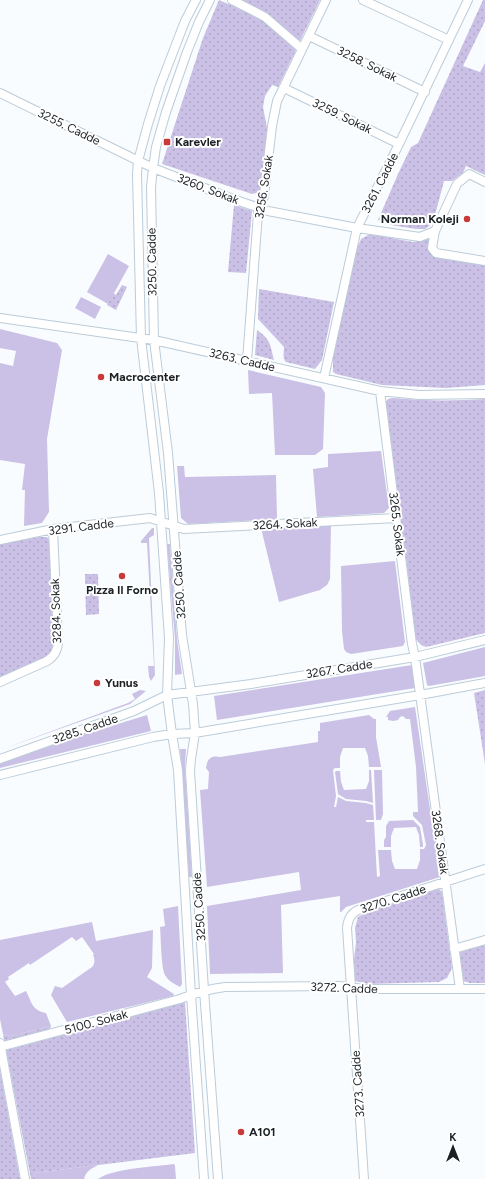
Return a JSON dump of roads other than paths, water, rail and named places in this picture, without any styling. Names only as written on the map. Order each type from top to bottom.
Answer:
[{"type":"street","name":"3250. Cadde","points":[[196,0],[185,21],[160,86],[148,124],[138,161],[137,207],[141,338],[159,493],[169,638],[168,695],[178,770],[191,995],[204,1179]]},
{"type":"street","name":"3250. Cadde","points":[[210,0],[191,40],[172,92],[156,147],[152,168],[151,194],[154,340],[168,453],[182,635],[191,691],[195,733],[190,771],[218,1179]]},
{"type":"street","points":[[232,0],[265,17],[302,49]]},
{"type":"street","name":"3256. Sokak","points":[[247,361],[258,213],[264,196],[277,101],[326,0]]},
{"type":"street","points":[[363,0],[448,40]]},
{"type":"street","name":"3261. Cadde","points":[[324,378],[357,228],[400,144],[468,0]]},
{"type":"street","name":"3258. Sokak","points":[[309,36],[425,92]]},
{"type":"street","name":"3259. Sokak","points":[[284,88],[400,144]]},
{"type":"street","name":"3255. Cadde","points":[[0,93],[152,168]]},
{"type":"street","name":"3260. Sokak","points":[[152,168],[268,211],[357,228],[420,236],[435,231]]},
{"type":"street","points":[[485,182],[469,174],[458,184],[435,231],[432,248],[436,253],[485,262]]},
{"type":"street","name":"3263. Cadde","points":[[0,318],[154,340],[380,391],[419,395],[485,394]]},
{"type":"street","name":"3265. Sokak","points":[[380,391],[412,644],[420,695]]},
{"type":"street","name":"3291. Cadde","points":[[0,540],[53,529],[150,518],[161,521]]},
{"type":"street","name":"3264. Sokak","points":[[161,521],[184,529],[396,518]]},
{"type":"street","name":"3284. Sokak","points":[[0,682],[47,661],[52,658],[57,651],[58,641],[53,529]]},
{"type":"street","name":"3267. Cadde","points":[[168,695],[251,684],[415,656],[485,640]]},
{"type":"street","points":[[195,733],[485,683]]},
{"type":"street","name":"3285. Cadde","points":[[0,759],[134,711],[168,695]]},
{"type":"street","name":"3268. Sokak","points":[[420,695],[460,989]]},
{"type":"street","name":"3285. Cadde","points":[[0,775],[153,737],[195,733]]},
{"type":"street","name":"3270. Cadde","points":[[352,988],[347,928],[353,912],[485,869]]},
{"type":"street","points":[[454,949],[485,940]]},
{"type":"street","name":"3272. Cadde","points":[[191,995],[204,990],[225,987],[339,986],[352,988],[485,989]]},
{"type":"street","name":"3273. Cadde","points":[[352,988],[364,1179]]},
{"type":"street","name":"5100. Sokak","points":[[0,1046],[191,995]]},
{"type":"street","points":[[0,1046],[25,1179]]},
{"type":"place","name":"Karevler","points":[[167,142]]},
{"type":"place","name":"Norman Koleji","points":[[467,219]]},
{"type":"place","name":"Macrocenter","points":[[101,377]]},
{"type":"place","name":"Pizza Il Forno","points":[[122,576]]},
{"type":"place","name":"Yunus","points":[[97,683]]},
{"type":"place","name":"A101","points":[[241,1132]]}]
